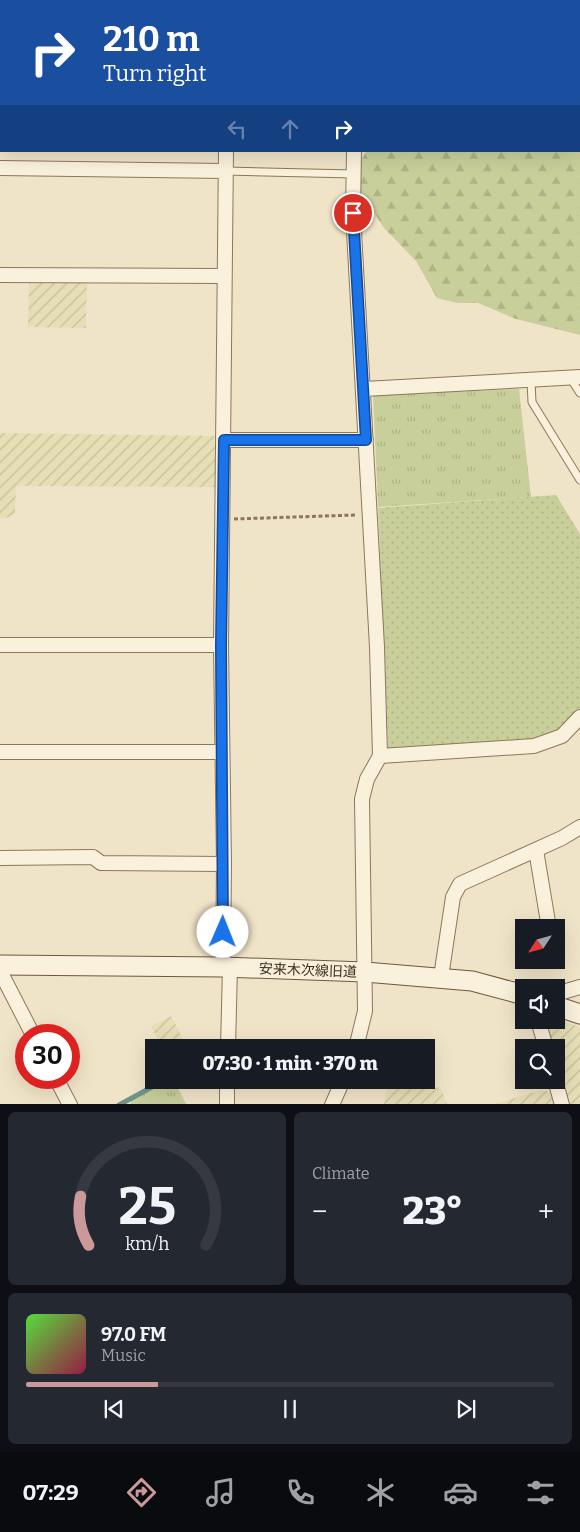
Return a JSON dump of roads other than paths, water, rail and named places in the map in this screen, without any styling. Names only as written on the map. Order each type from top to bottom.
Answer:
[{"type":"street","points":[[226,152],[221,646],[228,1039]]},
{"type":"street","points":[[354,152],[353,213],[377,647],[380,756],[367,779],[362,799],[365,1011],[358,1039]]},
{"type":"street","points":[[0,168],[226,171]]},
{"type":"street","points":[[0,275],[224,276]]},
{"type":"street","points":[[364,389],[576,378]]},
{"type":"street","points":[[224,440],[366,440]]},
{"type":"street","points":[[0,645],[221,646]]},
{"type":"street","points":[[380,756],[534,746],[562,736],[580,718]]},
{"type":"street","points":[[0,752],[222,752]]},
{"type":"street","points":[[441,978],[453,897],[460,884],[536,850],[580,827]]},
{"type":"street","points":[[536,850],[548,919]]},
{"type":"street","points":[[0,858],[93,857],[101,863],[224,864]]},
{"type":"street","name":"安来木次線旧道","points":[[0,964],[226,967],[365,972],[472,981],[515,993]]},
{"type":"street","points":[[0,971],[28,1024]]},
{"type":"street","points":[[565,991],[580,987]]},
{"type":"street","points":[[565,1009],[580,1014]]},
{"type":"street","points":[[62,1089],[70,1104]]},
{"type":"street","points":[[227,1089],[227,1104]]},
{"type":"street","points":[[332,1104],[340,1089]]},
{"type":"street","points":[[558,1089],[562,1104]]},
{"type":"lane","points":[[226,171],[354,174]]},
{"type":"lane","points":[[576,378],[580,393]]},
{"type":"lane","points":[[530,381],[532,402],[580,480]]},
{"type":"waterway","points":[[121,1104],[148,1089]]}]
